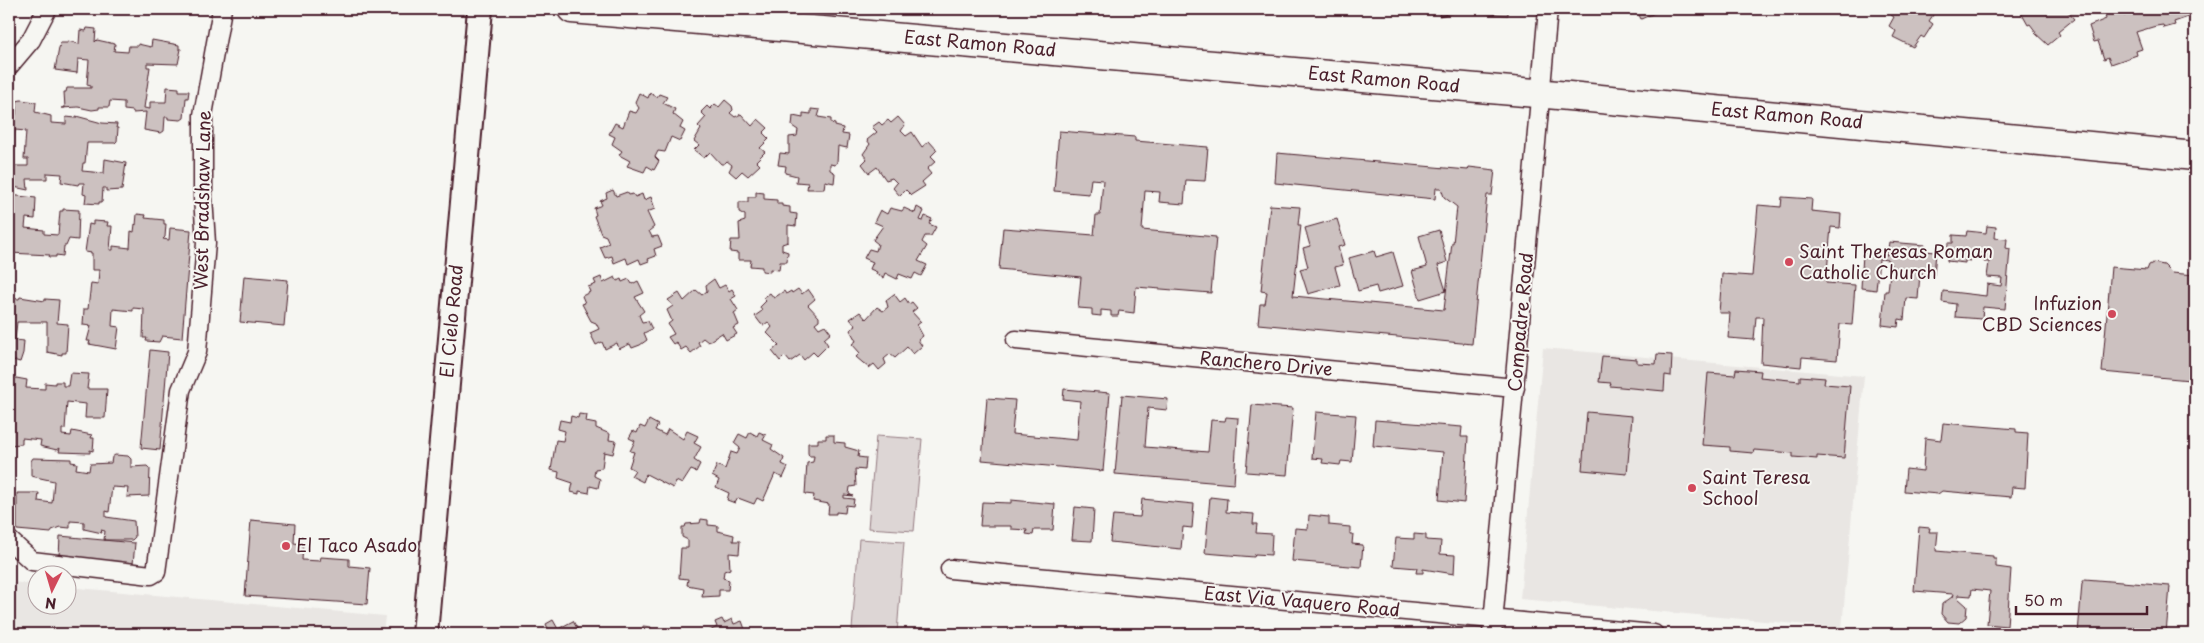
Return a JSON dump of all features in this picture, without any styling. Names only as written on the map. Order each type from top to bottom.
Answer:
[{"type":"main road","name":"El Cielo Road","points":[[425,634],[480,9]]},
{"type":"main road","name":"East Ramon Road","points":[[572,9],[1540,94],[2195,156]]},
{"type":"street","points":[[9,66],[31,40],[46,9]]},
{"type":"street","name":"West Bradshaw Lane","points":[[9,540],[32,561],[152,575],[156,572],[181,390],[197,352],[206,243],[203,198],[203,115],[222,9]]},
{"type":"street","name":"Compadre Road","points":[[1493,627],[1548,9]]},
{"type":"street","name":"Ranchero Drive","points":[[1016,340],[1515,388]]},
{"type":"street","name":"East Via Vaquero Road","points":[[950,570],[1493,627],[1654,634]]},
{"type":"shaded area","name":"Saint Teresa School","points":[[1543,348],[1864,376],[1842,628],[1520,599]]},
{"type":"shaded area","points":[[876,436],[922,439],[914,531],[868,528]]},
{"type":"shaded area","points":[[859,539],[904,542],[897,633],[852,630]]},
{"type":"shaded area","points":[[9,582],[28,583],[28,616],[78,616],[78,588],[385,616],[383,634],[9,634]]},
{"type":"building","points":[[1388,9],[1416,9],[1415,12]]},
{"type":"building","points":[[1432,9],[1453,9],[1452,13],[1439,16],[1440,12],[1432,12]]},
{"type":"building","points":[[1466,9],[1508,9],[1508,15],[1465,12]]},
{"type":"building","points":[[1636,9],[1656,9],[1657,12],[1641,19]]},
{"type":"building","points":[[1898,9],[1937,9],[1929,21],[1933,24],[1924,38],[1921,36],[1913,47],[1893,37],[1896,31],[1889,26],[1894,17],[1891,15]]},
{"type":"building","points":[[2019,9],[2072,9],[2068,12],[2074,19],[2058,32],[2060,35],[2048,45],[2035,33],[2030,24],[2028,25]]},
{"type":"building","points":[[2143,9],[2189,9],[2191,16],[2174,22],[2175,25],[2164,28],[2163,25],[2156,26],[2136,32],[2142,49],[2136,51],[2137,55],[2111,64],[2108,57],[2104,59],[2098,41],[2094,42],[2089,26],[2106,19],[2105,15],[2115,12],[2116,15],[2124,13],[2124,16]]},
{"type":"building","points":[[87,28],[96,29],[95,42],[97,40],[115,44],[114,51],[128,52],[129,46],[138,46],[138,44],[151,47],[152,40],[179,45],[179,49],[181,49],[178,64],[147,63],[147,67],[150,67],[144,108],[150,109],[150,102],[166,102],[167,87],[179,88],[179,91],[189,91],[188,98],[186,98],[184,118],[181,120],[165,117],[164,131],[161,133],[144,130],[146,112],[133,113],[133,111],[124,110],[124,102],[110,101],[109,107],[99,107],[99,109],[92,110],[78,107],[65,108],[64,92],[66,92],[67,88],[91,88],[91,86],[87,85],[89,60],[78,59],[77,73],[55,70],[60,43],[68,43],[68,41],[79,44],[80,30],[86,31]]},
{"type":"building","points":[[639,93],[648,98],[650,93],[657,97],[659,94],[667,97],[663,103],[675,109],[673,114],[683,122],[680,128],[685,131],[680,141],[671,137],[665,152],[658,151],[655,157],[659,161],[654,170],[647,166],[644,172],[627,166],[630,161],[619,155],[622,151],[612,144],[615,137],[609,134],[615,123],[623,127],[629,111],[636,113],[639,108],[635,102]]},
{"type":"building","points":[[725,100],[732,106],[733,110],[730,113],[735,117],[741,114],[752,126],[758,119],[768,128],[763,133],[769,139],[760,148],[765,152],[756,161],[760,165],[748,176],[742,171],[736,177],[729,171],[732,165],[727,161],[721,164],[710,152],[704,158],[694,150],[699,145],[694,141],[701,129],[698,126],[706,117],[701,112],[707,106],[710,109],[715,104],[719,107]]},
{"type":"building","points":[[17,101],[36,102],[35,112],[51,116],[51,123],[66,124],[66,117],[76,118],[76,116],[102,123],[117,124],[117,141],[115,143],[87,143],[85,163],[83,163],[82,171],[104,173],[105,159],[126,163],[122,190],[106,191],[106,188],[103,188],[102,202],[99,202],[99,204],[85,203],[86,195],[83,194],[84,183],[79,183],[78,185],[61,182],[62,174],[47,173],[47,179],[27,179],[28,190],[9,186],[9,166],[28,166],[28,159],[24,159],[26,131],[15,130],[13,145],[9,144],[9,112],[16,115]]},
{"type":"building","points":[[811,109],[820,110],[818,117],[831,119],[831,123],[835,124],[835,126],[843,128],[842,134],[849,135],[847,148],[838,146],[837,162],[835,165],[830,164],[830,170],[835,173],[834,183],[825,181],[824,189],[807,189],[808,183],[796,182],[797,176],[785,173],[786,166],[778,165],[780,153],[789,154],[789,137],[797,136],[798,130],[792,126],[793,116],[803,118],[803,113],[811,114]]},
{"type":"building","points":[[898,117],[905,125],[901,131],[906,136],[912,132],[922,147],[929,141],[937,150],[931,156],[936,161],[927,169],[931,174],[922,182],[925,186],[911,195],[906,190],[900,196],[893,188],[897,183],[892,178],[886,180],[877,167],[869,173],[862,164],[867,159],[863,154],[870,144],[867,140],[877,132],[872,127],[879,122],[882,125],[888,120],[891,123]]},
{"type":"building","points":[[1059,131],[1135,137],[1135,141],[1208,147],[1205,181],[1186,180],[1184,204],[1159,202],[1160,192],[1145,191],[1142,230],[1216,237],[1211,293],[1136,287],[1134,313],[1119,311],[1118,316],[1111,316],[1111,311],[1101,310],[1101,316],[1092,315],[1092,309],[1078,308],[1081,277],[999,269],[1003,228],[1094,235],[1096,215],[1100,215],[1103,180],[1091,179],[1089,194],[1054,191]]},
{"type":"building","points":[[1277,153],[1468,170],[1469,167],[1495,170],[1492,195],[1487,195],[1472,344],[1258,324],[1260,304],[1265,304],[1267,292],[1261,291],[1270,205],[1300,207],[1298,225],[1301,225],[1293,296],[1444,310],[1457,207],[1444,197],[1441,188],[1436,188],[1435,199],[1275,183]]},
{"type":"building","points":[[613,190],[616,196],[627,192],[635,197],[642,194],[644,200],[651,197],[655,209],[647,212],[654,227],[649,231],[652,237],[658,236],[662,246],[654,249],[656,256],[648,259],[649,261],[641,264],[639,259],[628,264],[626,258],[614,263],[612,256],[605,258],[600,247],[609,243],[606,236],[601,234],[594,216],[596,215],[594,208],[602,205],[600,201],[607,198],[606,193]]},
{"type":"building","points":[[756,192],[764,193],[764,199],[777,200],[777,204],[790,207],[790,213],[797,214],[796,226],[788,225],[788,242],[782,244],[782,250],[788,252],[787,262],[780,262],[779,270],[770,269],[770,272],[762,271],[762,267],[750,266],[751,260],[738,260],[738,253],[730,252],[731,240],[740,240],[739,223],[745,221],[745,215],[739,212],[739,202],[748,202],[748,197],[756,197]]},
{"type":"building","points":[[9,195],[36,198],[35,219],[26,218],[25,228],[44,230],[44,234],[58,235],[60,211],[63,211],[63,209],[79,210],[78,240],[69,239],[66,246],[64,246],[63,256],[49,257],[50,255],[9,253]]},
{"type":"building","points":[[1782,197],[1812,199],[1811,211],[1841,214],[1840,228],[1831,227],[1826,283],[1855,285],[1852,325],[1840,324],[1837,360],[1802,357],[1801,367],[1761,363],[1763,317],[1756,317],[1754,340],[1728,338],[1730,313],[1719,313],[1722,274],[1752,276],[1758,205],[1781,207]]},
{"type":"building","points":[[917,207],[924,211],[920,220],[923,221],[925,216],[932,219],[929,224],[936,227],[931,236],[925,236],[922,242],[927,246],[918,261],[927,265],[921,276],[915,273],[912,279],[899,274],[897,279],[885,273],[883,278],[876,274],[877,272],[870,269],[873,262],[864,258],[869,249],[876,251],[878,244],[873,240],[883,226],[874,222],[880,210],[887,214],[890,208],[902,211],[904,208],[915,213]]},
{"type":"building","points":[[137,214],[146,215],[145,218],[164,220],[164,224],[166,224],[165,237],[163,239],[169,240],[170,228],[191,230],[182,338],[162,336],[159,342],[146,341],[147,338],[143,338],[144,309],[133,308],[133,311],[113,309],[112,326],[119,327],[116,349],[89,344],[90,341],[87,341],[91,326],[83,325],[84,309],[88,309],[91,283],[98,284],[99,270],[92,270],[92,253],[85,252],[89,224],[93,225],[93,221],[108,222],[107,226],[112,226],[110,250],[113,250],[113,246],[130,248],[131,231],[134,232]]},
{"type":"building","points":[[1337,219],[1345,245],[1338,247],[1343,265],[1335,267],[1340,285],[1308,294],[1300,269],[1308,267],[1303,248],[1310,246],[1305,228]]},
{"type":"building","points":[[1987,226],[1996,227],[1995,238],[2007,239],[2006,248],[2010,249],[2005,309],[1983,307],[1982,319],[1955,317],[1956,304],[1942,302],[1943,291],[1986,296],[1987,284],[2001,286],[2002,278],[1987,277],[1989,262],[1984,262],[1985,253],[1971,252],[1970,261],[1965,260],[1965,263],[1947,261],[1948,243],[1953,243],[1953,235],[1966,236],[1967,231],[1986,233]]},
{"type":"building","points":[[1439,230],[1447,262],[1438,265],[1446,291],[1420,299],[1412,271],[1427,267],[1419,236]]},
{"type":"building","points":[[1889,242],[1925,245],[1925,251],[1936,252],[1934,275],[1920,273],[1918,299],[1906,298],[1904,320],[1899,319],[1898,327],[1882,325],[1885,291],[1888,291],[1891,264],[1888,264],[1888,260],[1879,259],[1876,290],[1861,288],[1863,253],[1887,255]]},
{"type":"building","points":[[1374,251],[1376,257],[1393,252],[1403,286],[1378,293],[1376,286],[1358,291],[1349,258]]},
{"type":"building","points":[[2153,263],[2164,265],[2172,273],[2195,275],[2195,312],[2190,380],[2102,372],[2111,267],[2147,270],[2149,265]]},
{"type":"building","points":[[244,276],[288,280],[284,326],[240,322]]},
{"type":"building","points":[[601,277],[603,283],[615,277],[617,281],[621,279],[622,282],[629,279],[632,284],[638,281],[644,293],[635,297],[644,311],[639,315],[642,322],[648,321],[652,329],[644,333],[647,340],[640,345],[632,348],[630,344],[619,349],[617,343],[605,349],[602,342],[596,345],[590,333],[599,329],[596,323],[591,321],[582,304],[585,303],[582,296],[590,292],[588,287],[596,284],[594,280]]},
{"type":"building","points":[[714,279],[719,288],[725,285],[729,291],[732,289],[736,296],[731,299],[738,310],[734,313],[739,325],[733,328],[737,334],[726,340],[722,333],[708,342],[703,338],[698,342],[700,346],[691,353],[686,347],[681,350],[676,342],[673,344],[668,337],[674,334],[668,324],[672,321],[667,310],[673,306],[668,300],[679,293],[684,301],[696,290],[702,295],[707,291],[706,285]]},
{"type":"building","points":[[798,289],[802,294],[808,289],[815,299],[808,305],[819,317],[819,320],[815,323],[819,328],[825,325],[831,333],[824,339],[828,345],[817,356],[813,352],[804,360],[800,355],[790,362],[785,356],[780,361],[772,351],[779,345],[767,333],[772,327],[768,322],[764,325],[761,324],[755,316],[762,311],[760,307],[766,301],[763,298],[770,293],[774,298],[784,291],[786,294]]},
{"type":"building","points":[[894,294],[900,302],[905,298],[909,304],[912,302],[917,308],[912,312],[921,322],[917,325],[923,336],[918,340],[922,346],[913,354],[907,347],[895,358],[890,354],[884,359],[886,364],[879,370],[874,364],[869,368],[856,357],[860,353],[852,344],[856,341],[850,330],[856,326],[850,319],[860,312],[866,319],[877,307],[883,311],[888,307],[886,300]]},
{"type":"building","points":[[20,297],[45,301],[45,299],[59,300],[57,323],[68,324],[66,353],[62,353],[62,355],[47,352],[47,322],[17,322],[15,340],[24,341],[23,353],[20,362],[9,359],[9,298],[19,299]]},
{"type":"building","points":[[150,350],[168,352],[160,450],[141,448]]},
{"type":"building","points":[[1657,354],[1672,355],[1671,376],[1665,375],[1664,391],[1610,386],[1611,383],[1599,382],[1602,356],[1637,359],[1637,363],[1656,364]]},
{"type":"building","points":[[1736,369],[1761,371],[1760,377],[1800,381],[1800,376],[1825,378],[1824,384],[1850,386],[1844,458],[1817,456],[1817,459],[1793,457],[1793,453],[1754,450],[1753,453],[1730,451],[1730,447],[1702,445],[1708,373],[1735,375]]},
{"type":"building","points":[[9,371],[11,371],[11,377],[27,380],[26,388],[45,389],[45,383],[55,384],[55,382],[63,382],[63,386],[68,386],[70,373],[89,374],[87,389],[107,389],[105,418],[85,418],[86,404],[67,402],[65,429],[62,429],[62,435],[71,436],[72,431],[92,435],[91,438],[94,438],[93,451],[90,450],[90,453],[59,452],[60,448],[57,450],[40,446],[41,440],[22,438],[22,444],[9,445]]},
{"type":"building","points":[[1064,389],[1110,393],[1103,471],[982,460],[987,398],[1015,400],[1012,434],[1077,440],[1080,401],[1063,399]]},
{"type":"building","points":[[1122,395],[1168,399],[1167,410],[1148,408],[1145,447],[1208,452],[1211,420],[1225,421],[1226,417],[1238,418],[1234,484],[1115,474]]},
{"type":"building","points":[[1252,405],[1293,408],[1287,475],[1246,472]]},
{"type":"building","points":[[1316,412],[1356,415],[1352,462],[1341,461],[1340,465],[1322,463],[1323,459],[1312,458]]},
{"type":"building","points":[[1587,412],[1632,416],[1627,474],[1582,470]]},
{"type":"building","points":[[579,414],[587,415],[586,422],[596,424],[596,428],[610,434],[609,440],[616,441],[613,454],[604,452],[602,468],[595,469],[594,476],[600,479],[598,488],[590,486],[589,493],[579,491],[579,494],[571,492],[573,483],[558,478],[559,472],[551,470],[556,440],[563,441],[565,431],[558,429],[560,420],[570,422],[571,416],[578,418]]},
{"type":"building","points":[[649,420],[658,425],[655,430],[665,435],[668,429],[683,439],[687,431],[698,436],[694,443],[701,447],[694,460],[700,464],[696,472],[691,470],[682,484],[676,481],[673,488],[646,474],[643,482],[631,476],[635,470],[629,467],[634,452],[630,451],[635,441],[629,438],[633,431],[637,433],[640,426],[645,428]]},
{"type":"building","points":[[1375,420],[1462,427],[1461,437],[1468,437],[1464,503],[1439,500],[1443,452],[1373,446]]},
{"type":"building","points":[[1943,423],[2016,429],[2016,432],[2028,433],[2025,488],[2012,487],[2011,497],[1942,491],[1938,494],[1904,491],[1906,469],[1923,471],[1925,438],[1941,440]]},
{"type":"building","points":[[750,432],[757,436],[759,432],[766,435],[763,440],[773,445],[771,449],[784,458],[782,464],[788,467],[783,478],[775,474],[763,501],[757,498],[754,504],[738,498],[735,503],[727,500],[729,493],[716,487],[719,480],[712,476],[717,465],[725,469],[731,452],[737,454],[740,448],[734,443],[739,434],[747,438]]},
{"type":"building","points":[[826,435],[834,435],[834,442],[845,443],[845,447],[859,451],[858,457],[866,458],[865,470],[855,469],[856,486],[850,487],[849,494],[853,496],[844,495],[844,498],[854,499],[853,506],[846,505],[845,513],[836,512],[836,514],[828,514],[829,504],[813,501],[814,495],[805,494],[807,463],[813,462],[814,456],[809,456],[808,443],[818,443],[818,439],[826,439]]},
{"type":"building","points":[[115,455],[128,456],[131,459],[131,467],[147,466],[150,469],[149,496],[127,497],[128,488],[112,487],[109,512],[106,511],[106,517],[134,521],[135,537],[132,540],[104,540],[105,531],[101,530],[102,533],[84,529],[84,522],[70,521],[70,528],[60,527],[52,530],[51,533],[17,530],[17,493],[39,493],[38,501],[52,503],[54,481],[31,476],[31,461],[33,458],[71,459],[71,462],[77,463],[76,469],[89,471],[90,464],[111,463],[112,457]]},
{"type":"building","points":[[1210,497],[1227,499],[1226,512],[1254,514],[1253,524],[1257,524],[1256,533],[1272,534],[1271,555],[1255,554],[1254,557],[1205,553]]},
{"type":"building","points":[[1142,499],[1194,504],[1192,528],[1183,527],[1181,549],[1110,542],[1113,515],[1140,517]]},
{"type":"building","points":[[1011,500],[1055,504],[1053,530],[1034,530],[1033,535],[1026,534],[1027,530],[1011,529],[1011,526],[980,526],[982,502],[1011,503]]},
{"type":"building","points":[[1075,507],[1094,509],[1092,541],[1072,540]]},
{"type":"building","points":[[1309,515],[1329,517],[1329,525],[1350,527],[1350,534],[1353,534],[1352,544],[1363,545],[1361,567],[1292,561],[1295,528],[1308,529]]},
{"type":"building","points":[[701,519],[708,520],[708,525],[718,526],[718,531],[734,535],[733,541],[740,541],[739,554],[729,553],[730,569],[724,571],[723,578],[729,580],[728,590],[719,590],[719,596],[702,597],[703,588],[687,585],[688,579],[679,578],[681,548],[688,548],[688,540],[682,537],[682,527],[685,527],[686,524],[700,523]]},
{"type":"building","points":[[251,520],[295,524],[294,543],[303,544],[302,560],[320,561],[321,557],[349,559],[349,566],[370,568],[367,604],[245,596]]},
{"type":"building","points":[[1919,527],[1930,528],[1929,532],[1938,532],[1936,551],[1993,556],[1993,559],[1996,559],[1996,567],[2011,569],[2007,626],[1987,624],[1990,591],[1972,589],[1971,596],[1958,595],[1958,598],[1967,606],[1966,617],[1959,623],[1948,622],[1941,614],[1942,604],[1952,597],[1953,594],[1914,591]]},
{"type":"building","points":[[1414,534],[1426,535],[1426,540],[1441,541],[1440,554],[1455,555],[1454,574],[1423,569],[1423,573],[1416,573],[1417,568],[1393,566],[1396,538],[1414,539]]},
{"type":"building","points":[[60,536],[135,543],[133,564],[59,557]]},
{"type":"building","points":[[2085,579],[2170,586],[2166,634],[2078,634],[2082,583]]},
{"type":"building","points":[[722,619],[724,623],[732,619],[734,624],[742,621],[746,632],[709,634],[708,632],[717,627],[715,622]]},
{"type":"building","points":[[553,620],[558,629],[573,621],[578,630],[573,634],[548,634],[550,633],[546,624]]},
{"type":"building","points":[[643,626],[651,627],[651,633],[660,634],[642,634]]},
{"type":"building","points":[[1252,628],[1296,632],[1296,634],[1251,634]]},
{"type":"place","name":"Saint Theresas Roman Catholic Church","points":[[1789,262]]},
{"type":"place","name":"Infuzion CBD Sciences","points":[[2112,314]]},
{"type":"place","name":"Saint Teresa School","points":[[1692,488]]},
{"type":"place","name":"El Taco Asado","points":[[286,546]]}]
